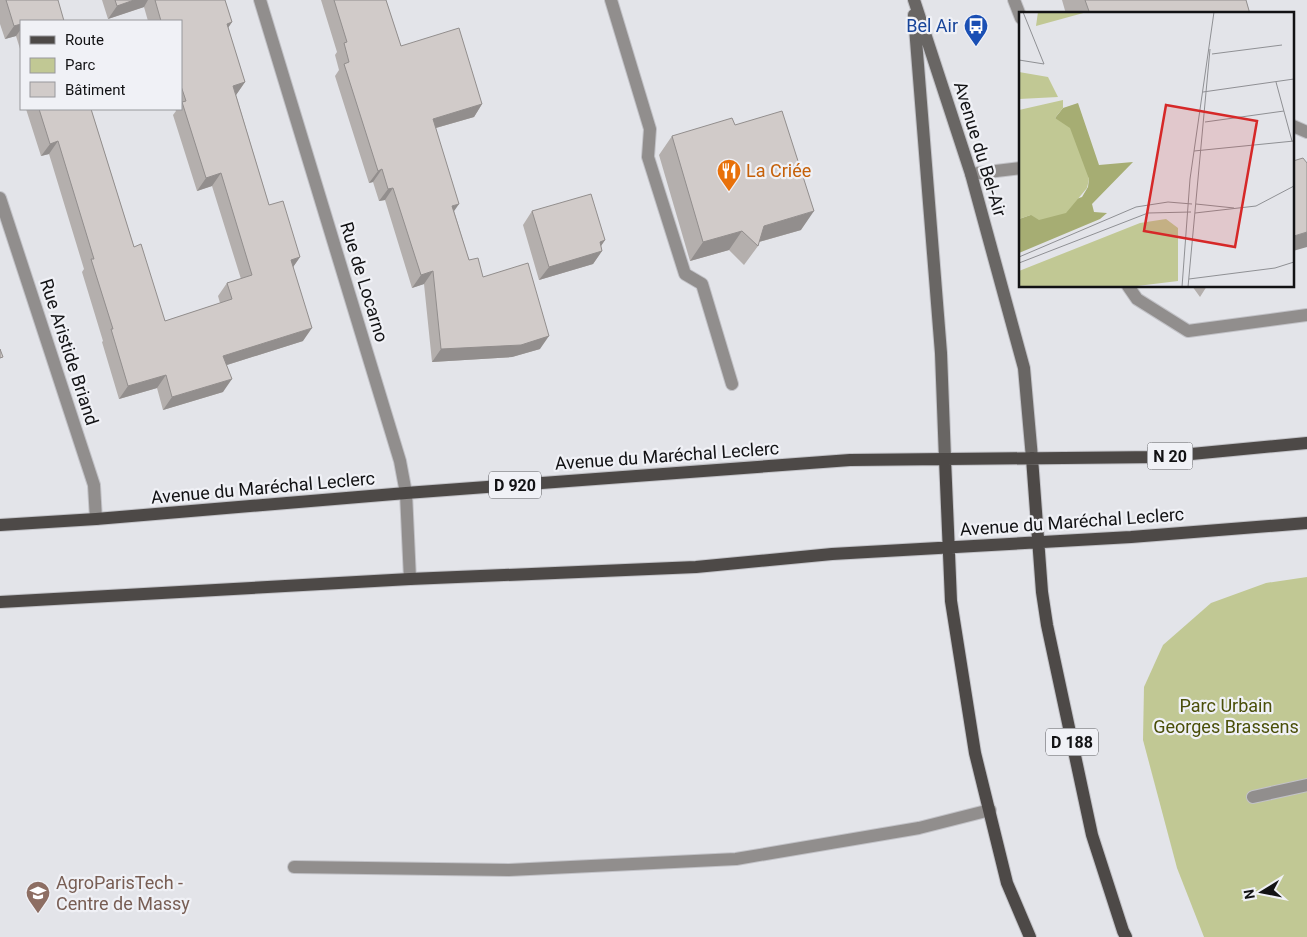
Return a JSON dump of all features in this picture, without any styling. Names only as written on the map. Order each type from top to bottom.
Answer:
[{"type":"main road","name":"Avenue du Maréchal Leclerc","points":[[0,525],[850,460],[1160,456],[1307,443]]},
{"type":"main road","name":"D 188","points":[[1032,458],[1042,592],[1047,625],[1090,826],[1126,937]]},
{"type":"main road","points":[[945,459],[951,601],[975,753],[1008,883],[1030,937]]},
{"type":"main road","name":"Avenue du Maréchal Leclerc","points":[[0,602],[696,567],[832,554],[1131,537],[1307,522]]},
{"type":"street","name":"Rue de Locarno","points":[[260,0],[400,461],[406,493],[410,580]]},
{"type":"street","points":[[611,0],[650,129],[648,157],[682,265],[685,274],[702,284],[732,384]]},
{"type":"street","name":"Avenue du Bel-Air","points":[[914,0],[971,174],[1024,368],[1032,458]]},
{"type":"street","name":"Avenue du Bel-Air","points":[[914,0],[941,353],[945,459]]},
{"type":"street","points":[[1014,0],[1019,13]]},
{"type":"street","points":[[1294,126],[1307,132]]},
{"type":"street","points":[[971,174],[1019,168]]},
{"type":"street","name":"Rue Aristide Briand","points":[[0,198],[94,485],[96,519]]},
{"type":"street","points":[[1130,288],[1138,299],[1188,331],[1307,315]]},
{"type":"street","points":[[1253,797],[1307,785]]},
{"type":"street","points":[[294,867],[509,870],[736,859],[919,828],[990,810]]},
{"type":"green space","name":"Parc Urbain Georges Brassens","points":[[1307,577],[1307,937],[1204,937],[1177,868],[1143,740],[1144,687],[1163,645],[1211,603],[1266,583]]},
{"type":"building","points":[[6,0],[58,0],[64,20],[20,20],[20,24],[14,26]]},
{"type":"building","points":[[115,0],[134,0],[117,6]]},
{"type":"building","points":[[155,0],[225,0],[232,22],[227,24],[245,82],[233,86],[269,205],[283,201],[300,257],[291,260],[312,328],[223,356],[232,379],[172,397],[166,375],[128,386],[111,329],[113,329],[91,259],[94,259],[58,141],[50,144],[39,110],[91,110],[134,247],[141,244],[165,321],[232,299],[227,283],[252,275],[221,173],[206,178],[182,102],[186,101],[182,89],[182,20],[161,20]]},
{"type":"building","points":[[334,0],[386,0],[401,46],[459,28],[482,104],[433,119],[459,204],[452,206],[469,260],[478,258],[483,277],[528,263],[549,336],[521,345],[441,349],[433,271],[421,275],[393,188],[388,189],[382,169],[378,171],[344,64],[349,62],[344,43],[347,42]]},
{"type":"building","points":[[1085,0],[1246,0],[1249,12],[1089,12]]},
{"type":"building","name":"La Criée","points":[[782,111],[814,211],[764,226],[758,246],[742,231],[703,242],[672,136],[732,118],[735,125]]},
{"type":"building","points":[[1303,158],[1307,163],[1307,232],[1294,236],[1294,161]]},
{"type":"building","points":[[591,194],[605,240],[600,242],[602,251],[549,267],[532,211]]},
{"type":"place","name":"Bel Air","points":[[976,47]]},
{"type":"place","name":"La Criée","points":[[729,192]]},
{"type":"place","name":"AgroParisTech - Centre de Massy","points":[[38,914]]}]
